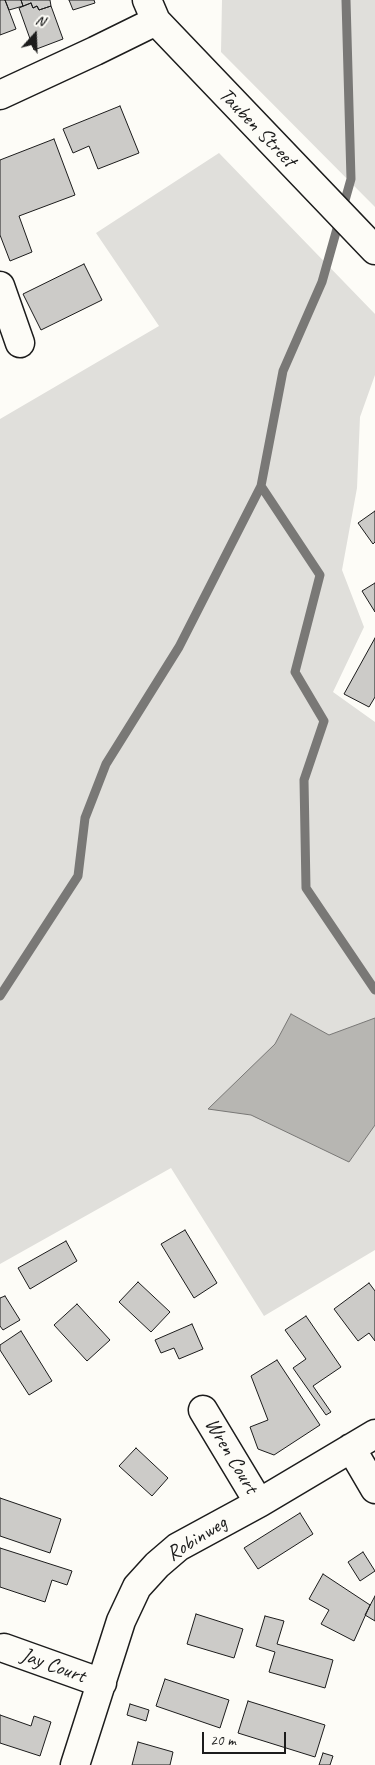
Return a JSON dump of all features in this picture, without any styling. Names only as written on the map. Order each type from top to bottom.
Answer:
[{"type":"street","points":[[0,95],[95,51],[151,11]]},
{"type":"street","name":"Tauben Street","points":[[151,11],[264,135],[375,250]]},
{"type":"street","points":[[0,286],[20,343]]},
{"type":"street","name":"Wren Court","points":[[203,1410],[259,1503]]},
{"type":"street","name":"Robinweg","points":[[75,1765],[121,1621],[137,1587],[157,1565],[178,1547],[259,1503],[375,1434]]},
{"type":"street","points":[[351,1448],[375,1489]]},
{"type":"street","name":"Jay Court","points":[[4,1648],[102,1683]]},
{"type":"shaded area","points":[[222,0],[375,0],[375,207],[221,52]]},
{"type":"shaded area","points":[[219,153],[375,314],[375,375],[360,417],[357,488],[342,570],[364,627],[333,692],[375,722],[375,1250],[264,1316],[171,1168],[0,1264],[0,419],[159,326],[96,233]]},
{"type":"shaded area","points":[[291,1014],[329,1035],[375,1018],[375,1125],[349,1162],[251,1115],[208,1109],[275,1044]]},
{"type":"building","points":[[0,0],[5,0],[16,29],[0,35]]},
{"type":"building","points":[[5,0],[21,0],[23,6],[9,10]]},
{"type":"building","points":[[21,0],[50,0],[51,6],[39,10],[37,6],[33,8],[31,3],[23,6]]},
{"type":"building","points":[[69,0],[94,0],[95,3],[73,10]]},
{"type":"building","points":[[31,3],[33,8],[37,6],[39,10],[51,6],[63,39],[34,50],[19,8]]},
{"type":"building","points":[[120,106],[139,153],[98,169],[89,146],[73,153],[63,129]]},
{"type":"building","points":[[54,139],[75,195],[19,216],[32,252],[10,261],[0,235],[0,160]]},
{"type":"building","points":[[84,264],[102,300],[41,330],[23,294]]},
{"type":"building","points":[[375,511],[375,542],[373,544],[358,523]]},
{"type":"building","points":[[375,583],[375,612],[362,591]]},
{"type":"building","points":[[375,638],[375,697],[369,707],[344,694]]},
{"type":"building","points":[[185,1230],[217,1283],[194,1298],[161,1244]]},
{"type":"building","points":[[66,1241],[77,1261],[30,1289],[18,1268]]},
{"type":"building","points":[[138,1282],[170,1312],[151,1332],[119,1302]]},
{"type":"building","points":[[369,1283],[375,1291],[375,1341],[369,1333],[358,1341],[334,1309]]},
{"type":"building","points":[[5,1296],[20,1320],[3,1330],[0,1326],[0,1298]]},
{"type":"building","points":[[77,1304],[110,1340],[87,1361],[54,1325]]},
{"type":"building","points":[[306,1316],[341,1367],[313,1386],[331,1412],[326,1415],[293,1368],[306,1359],[285,1330]]},
{"type":"building","points":[[192,1324],[203,1349],[179,1359],[174,1348],[161,1353],[155,1340]]},
{"type":"building","points":[[21,1331],[52,1381],[29,1395],[0,1350],[0,1345]]},
{"type":"building","points":[[277,1360],[320,1425],[274,1455],[258,1449],[250,1427],[268,1420],[251,1376]]},
{"type":"building","points":[[136,1448],[168,1478],[152,1496],[119,1466]]},
{"type":"building","points":[[0,1498],[61,1519],[50,1553],[0,1536]]},
{"type":"building","points":[[300,1513],[313,1534],[258,1569],[244,1548]]},
{"type":"building","points":[[0,1548],[72,1571],[67,1585],[52,1580],[45,1602],[0,1587]]},
{"type":"building","points":[[363,1552],[375,1571],[360,1581],[348,1562]]},
{"type":"building","points":[[323,1574],[370,1605],[354,1641],[321,1624],[329,1610],[309,1599]]},
{"type":"building","points":[[375,1596],[375,1621],[365,1615]]},
{"type":"building","points":[[196,1614],[243,1629],[234,1658],[187,1644]]},
{"type":"building","points":[[265,1616],[284,1621],[277,1644],[333,1660],[325,1688],[269,1672],[275,1652],[256,1646]]},
{"type":"building","points":[[165,1679],[229,1700],[220,1728],[156,1706]]},
{"type":"building","points":[[248,1701],[325,1725],[315,1757],[238,1733]]},
{"type":"building","points":[[130,1704],[149,1710],[146,1721],[127,1715]]},
{"type":"building","points":[[0,1715],[31,1726],[34,1716],[51,1722],[40,1756],[0,1743]]},
{"type":"building","points":[[138,1742],[173,1752],[170,1765],[132,1765]]},
{"type":"building","points":[[323,1753],[333,1756],[330,1765],[319,1765]]},
{"type":"waterway","points":[[0,996],[78,876],[85,818],[106,764],[179,647],[261,486],[283,371],[322,282],[351,179],[346,0]]},
{"type":"waterway","points":[[261,486],[320,575],[295,672],[324,721],[304,780],[306,888],[375,990]]}]
